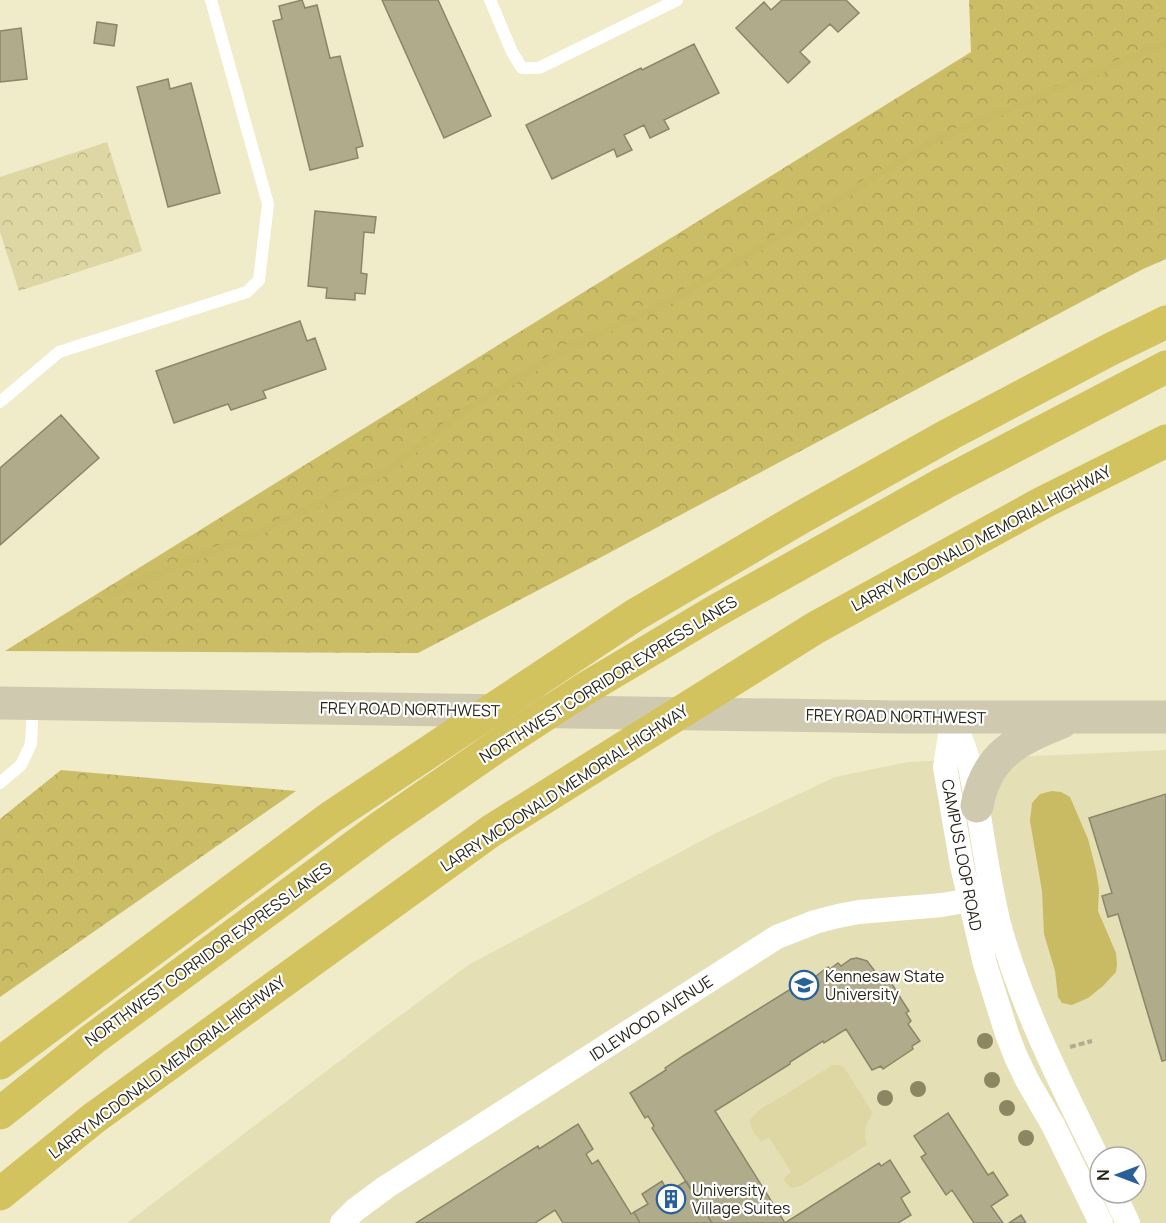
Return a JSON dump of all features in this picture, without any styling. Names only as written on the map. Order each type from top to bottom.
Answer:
[{"type":"highway","points":[[0,1064],[331,817],[635,615],[950,434],[1166,322]]},
{"type":"highway","name":"NORTHWEST CORRIDOR EXPRESS LANES","points":[[0,1113],[93,1038],[382,826],[583,690],[714,612],[944,483],[1166,368]]},
{"type":"highway","name":"LARRY MCDONALD MEMORIAL HIGHWAY","points":[[0,1194],[94,1118],[491,831],[815,628],[1042,503],[1166,441]]},
{"type":"main road","name":"FREY ROAD NORTHWEST","points":[[1108,716],[1166,701]]},
{"type":"main road","name":"FREY ROAD NORTHWEST","points":[[0,703],[953,717],[1166,717]]},
{"type":"main road","points":[[976,806],[981,787],[996,761],[1006,750],[1036,732],[1076,717]]},
{"type":"street","name":"CAMPUS LOOP ROAD","points":[[953,717],[969,765],[993,896],[1006,945],[1029,1011],[1091,1145]]},
{"type":"street","name":"CAMPUS LOOP ROAD","points":[[953,717],[945,767],[970,900],[985,964],[1016,1057],[1101,1223]]},
{"type":"street","name":"IDLEWOOD AVENUE","points":[[342,1223],[355,1209],[386,1187],[777,937],[815,922],[838,916],[942,905],[993,896]]},
{"type":"street","points":[[1120,1205],[1128,1223]]},
{"type":"lane","points":[[0,402],[59,352],[247,292],[259,280],[268,204],[211,0]]},
{"type":"lane","points":[[490,0],[512,52],[522,68],[538,68],[676,0]]},
{"type":"lane","points":[[0,783],[21,765],[31,744],[33,703]]},
{"type":"path","points":[[1066,1048],[1092,1041]]},
{"type":"shaded area","name":"Kennesaw State University","points":[[1166,750],[1166,1223],[127,1223],[470,964],[716,833],[835,777],[908,762]]},
{"type":"shaded area","points":[[1052,791],[1061,792],[1070,797],[1088,839],[1099,889],[1098,911],[1116,953],[1116,972],[1088,998],[1072,1005],[1062,1003],[1058,997],[1055,971],[1044,934],[1042,891],[1030,821],[1032,803],[1040,794]]},
{"type":"green space","points":[[969,0],[1166,0],[1166,259],[1143,269],[418,653],[5,651],[971,52]]},
{"type":"green space","points":[[107,142],[142,251],[19,291],[0,232],[0,177]]},
{"type":"green space","points":[[61,770],[296,791],[0,997],[0,819]]},
{"type":"green space","points":[[833,1065],[844,1067],[873,1113],[866,1128],[867,1145],[801,1186],[791,1188],[783,1179],[791,1172],[769,1137],[761,1142],[757,1137],[750,1119],[758,1111]]},
{"type":"building","points":[[302,0],[305,8],[317,5],[330,58],[340,56],[363,146],[356,148],[358,158],[310,170],[273,21],[282,19],[279,6]]},
{"type":"building","points":[[382,0],[438,0],[491,116],[444,138]]},
{"type":"building","points":[[782,0],[846,0],[859,13],[838,32],[830,24],[800,52],[810,62],[788,83],[736,28],[764,2],[771,10]]},
{"type":"building","points":[[97,22],[117,25],[114,46],[94,43]]},
{"type":"building","points":[[21,28],[27,79],[0,82],[0,31]]},
{"type":"building","points":[[694,44],[719,93],[664,120],[669,129],[650,138],[644,125],[624,135],[632,150],[617,157],[614,149],[552,179],[526,125]]},
{"type":"building","points":[[168,79],[170,89],[191,83],[220,193],[168,207],[137,87]]},
{"type":"building","points":[[315,211],[376,217],[374,233],[364,232],[361,273],[367,274],[365,294],[355,293],[355,300],[326,298],[327,288],[308,286]]},
{"type":"building","points":[[300,321],[307,341],[315,338],[326,369],[263,391],[266,398],[231,410],[228,404],[174,423],[156,371]]},
{"type":"building","points":[[61,415],[99,458],[0,545],[0,468]]},
{"type":"building","points":[[1166,794],[1166,1060],[1162,1061],[1118,914],[1108,917],[1102,896],[1112,893],[1089,818]]},
{"type":"building","points":[[857,958],[867,961],[877,974],[884,971],[909,1011],[906,1013],[911,1021],[908,1024],[920,1041],[912,1046],[913,1049],[883,1069],[881,1066],[872,1070],[846,1029],[824,1043],[823,1041],[715,1111],[785,1223],[712,1223],[652,1128],[654,1126],[648,1116],[645,1118],[630,1093],[683,1056],[810,977],[812,979],[828,967],[830,969],[838,963],[841,966]]},
{"type":"building","points":[[948,1113],[988,1175],[993,1172],[1008,1195],[991,1206],[1003,1223],[974,1223],[952,1190],[946,1195],[921,1157],[926,1154],[914,1136]]},
{"type":"building","points":[[578,1124],[593,1149],[586,1154],[592,1164],[598,1160],[631,1214],[634,1212],[640,1223],[563,1223],[555,1210],[535,1223],[416,1223],[538,1146],[539,1149]]},
{"type":"building","points":[[890,1160],[910,1192],[901,1198],[911,1215],[898,1223],[785,1223],[879,1163],[881,1166]]},
{"type":"building","name":"University Village Suites","points":[[662,1181],[668,1192],[686,1181],[712,1223],[640,1223],[634,1212],[648,1204],[642,1194]]},
{"type":"building","points":[[1021,1215],[1026,1223],[1009,1223]]},
{"type":"waterway","points":[[106,596],[265,529],[386,472],[467,409],[569,347],[663,305],[931,142],[1166,43]]},
{"type":"place","name":"Kennesaw State University","points":[[804,985]]},
{"type":"place","name":"University Village Suites","points":[[671,1199]]}]
